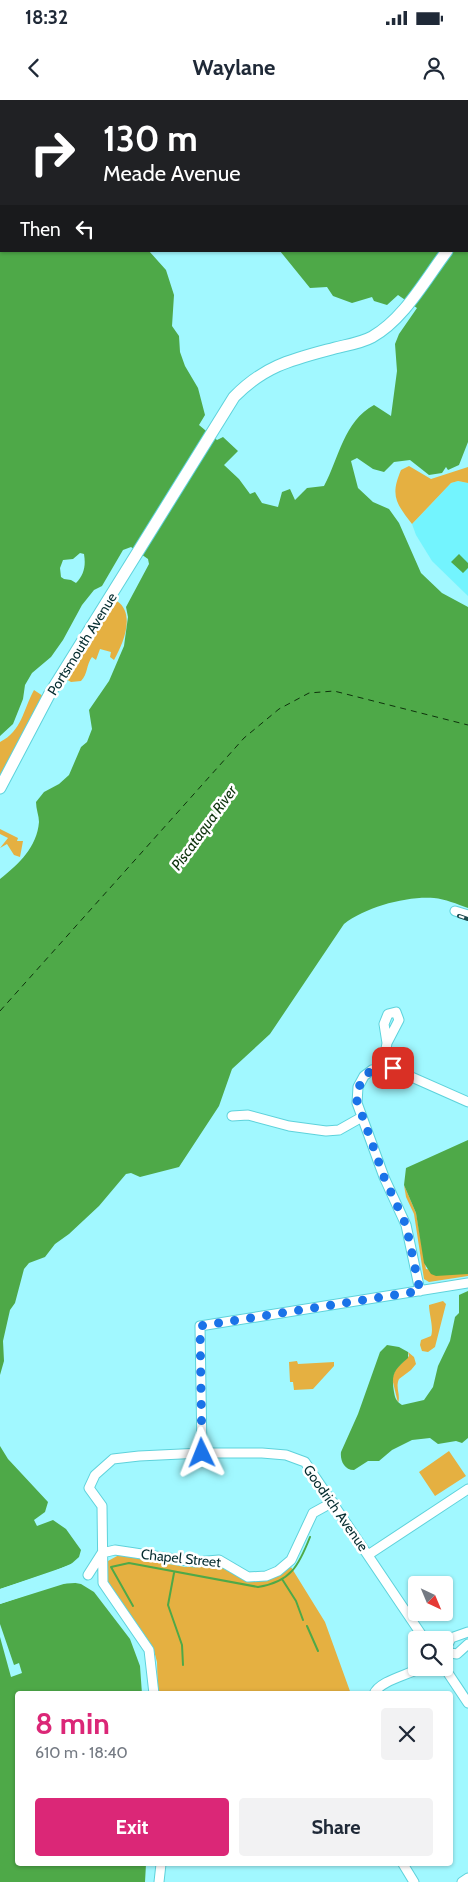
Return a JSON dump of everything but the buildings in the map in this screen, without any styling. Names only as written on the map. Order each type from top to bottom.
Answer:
[{"type":"main road","name":"Portsmouth Avenue","points":[[0,788],[50,695],[234,396],[256,376],[282,362],[370,338],[383,330],[407,305],[446,252]]},
{"type":"street","points":[[455,911],[468,915]]},
{"type":"street","points":[[383,1067],[387,1043]]},
{"type":"street","points":[[420,1291],[406,1225],[384,1177],[362,1117],[356,1098],[358,1087],[368,1073],[383,1067],[393,1068],[468,1102]]},
{"type":"street","points":[[232,1116],[248,1115],[289,1126],[326,1132],[339,1130],[362,1117]]},
{"type":"street","points":[[202,1453],[200,1326],[468,1283]]},
{"type":"street","name":"Goodrich Avenue","points":[[102,1553],[102,1506],[90,1493],[89,1485],[95,1475],[113,1459],[202,1453],[286,1455],[300,1459],[310,1467],[419,1631]]},
{"type":"street","points":[[368,1555],[468,1489]]},
{"type":"street","name":"Chapel Street","points":[[102,1553],[116,1550],[195,1562],[219,1560],[229,1564],[242,1575],[252,1578],[266,1576],[278,1571],[291,1560],[313,1513],[333,1502]]},
{"type":"street","points":[[88,1575],[102,1553]]},
{"type":"street","points":[[102,1553],[103,1583],[149,1650],[154,1691]]},
{"type":"street","points":[[468,1632],[451,1638],[447,1647],[450,1653],[457,1654],[468,1644]]},
{"type":"street","points":[[376,1691],[379,1686],[408,1673]]},
{"type":"street","points":[[450,1676],[468,1702]]},
{"type":"street","points":[[159,1882],[161,1866]]},
{"type":"street","points":[[404,1866],[414,1882]]},
{"type":"street","points":[[462,1882],[468,1878]]},
{"type":"shaded area","points":[[409,466],[431,479],[468,467],[468,483],[458,481],[451,483],[412,524],[399,505],[395,493],[401,470]]},
{"type":"shaded area","points":[[458,481],[468,483],[468,596],[432,561],[416,535],[412,524],[451,483]]},
{"type":"shaded area","points":[[117,601],[126,613],[127,621],[124,638],[114,660],[110,657],[111,652],[100,649],[96,660],[92,657],[90,660],[81,681],[71,682],[64,678]]},
{"type":"shaded area","points":[[34,690],[43,696],[0,778],[0,742],[18,726]]},
{"type":"shaded area","points":[[0,829],[18,838],[17,841],[23,841],[20,857],[14,855],[7,844],[0,848],[8,838],[0,834]]},
{"type":"shaded area","points":[[404,1185],[416,1213],[426,1269],[468,1274],[468,1276],[429,1282],[424,1279],[414,1214],[406,1197]]},
{"type":"shaded area","points":[[443,1301],[446,1304],[435,1347],[428,1352],[422,1351],[421,1340],[431,1336],[432,1333],[429,1305]]},
{"type":"shaded area","points":[[408,1352],[414,1357],[416,1364],[399,1379],[398,1403],[392,1378],[396,1369],[409,1356]]},
{"type":"shaded area","points":[[297,1361],[298,1364],[334,1362],[334,1366],[313,1389],[294,1390],[293,1382],[290,1382],[289,1362]]},
{"type":"shaded area","points":[[449,1451],[466,1476],[435,1496],[419,1472]]},
{"type":"shaded area","points":[[119,1555],[185,1567],[218,1566],[251,1582],[270,1579],[291,1567],[325,1622],[350,1691],[158,1691],[157,1662],[153,1647],[108,1582],[108,1561]]},
{"type":"water","name":"Piscataqua River","points":[[0,252],[150,252],[166,270],[174,295],[172,326],[179,336],[180,352],[185,366],[198,388],[205,415],[199,425],[217,440],[223,437],[238,451],[224,465],[239,479],[250,494],[255,492],[262,503],[278,507],[282,492],[290,489],[295,500],[307,488],[324,486],[343,441],[356,420],[364,412],[374,405],[391,416],[397,371],[395,344],[399,334],[417,308],[398,295],[387,305],[374,301],[372,297],[352,303],[333,296],[327,287],[310,288],[281,252],[468,252],[468,442],[459,465],[448,470],[446,467],[442,473],[429,475],[410,460],[394,462],[384,472],[373,469],[357,458],[351,461],[358,488],[373,502],[389,509],[399,523],[421,573],[442,593],[468,607],[468,908],[438,899],[411,899],[363,912],[344,924],[270,1034],[232,1069],[219,1106],[179,1167],[140,1177],[131,1173],[126,1174],[99,1206],[69,1234],[55,1244],[45,1257],[29,1263],[24,1269],[15,1303],[10,1310],[3,1341],[4,1361],[0,1375],[0,879],[20,861],[35,839],[39,822],[36,802],[44,792],[59,784],[69,775],[81,747],[87,742],[92,729],[89,710],[109,681],[124,646],[128,617],[126,607],[149,564],[148,559],[131,547],[123,550],[102,586],[94,590],[82,605],[63,640],[51,657],[32,673],[25,685],[23,699],[13,724],[0,736]],"holes":[[[80,553],[84,554],[84,570],[76,583],[61,577],[60,568],[63,560],[73,559]]]},
{"type":"water","points":[[459,554],[468,563],[468,568],[463,573],[451,562]]},
{"type":"water","points":[[468,1140],[468,1274],[436,1276],[431,1274],[424,1263],[416,1213],[404,1185],[406,1168]]},
{"type":"water","points":[[468,1291],[468,1438],[462,1443],[456,1441],[438,1444],[430,1438],[412,1440],[392,1450],[379,1461],[368,1461],[354,1470],[345,1466],[341,1458],[341,1452],[358,1414],[380,1352],[387,1345],[399,1347],[408,1352],[408,1358],[399,1366],[393,1376],[395,1398],[402,1405],[424,1400],[433,1387],[438,1366],[450,1341],[455,1317],[459,1313],[459,1295]]},
{"type":"water","points":[[0,1446],[8,1459],[48,1502],[45,1512],[34,1520],[37,1526],[53,1520],[66,1529],[81,1550],[79,1557],[70,1565],[0,1589]]},
{"type":"water","points":[[70,1582],[81,1584],[94,1592],[130,1639],[140,1666],[142,1691],[15,1691],[15,1866],[146,1866],[145,1882],[0,1882],[0,1604]]},
{"type":"pier","points":[[73,1563],[72,1567],[0,1592],[0,1589]]},
{"type":"pier","points":[[67,1580],[75,1580],[75,1583],[59,1584],[0,1604],[0,1601],[10,1597]]},
{"type":"pier","points":[[0,1624],[14,1665],[19,1663],[22,1673],[11,1677],[0,1637]]},
{"type":"waterway","points":[[133,1606],[111,1567],[129,1563],[258,1587],[278,1581],[292,1571],[302,1556],[310,1537]]},
{"type":"waterway","points":[[174,1573],[168,1605],[182,1645],[183,1665]]},
{"type":"waterway","points":[[282,1579],[296,1601],[303,1620]]},
{"type":"waterway","points":[[307,1626],[318,1651]]},
{"type":"ferry route","points":[[0,1011],[244,738],[279,709],[309,693],[334,691],[468,725]]},
{"type":"railway","points":[[459,916],[468,919]]},
{"type":"route","points":[[202,1453],[200,1326],[420,1291],[406,1225],[396,1199],[384,1177],[356,1098],[358,1087],[364,1076],[375,1068],[385,1066],[393,1068]]}]
